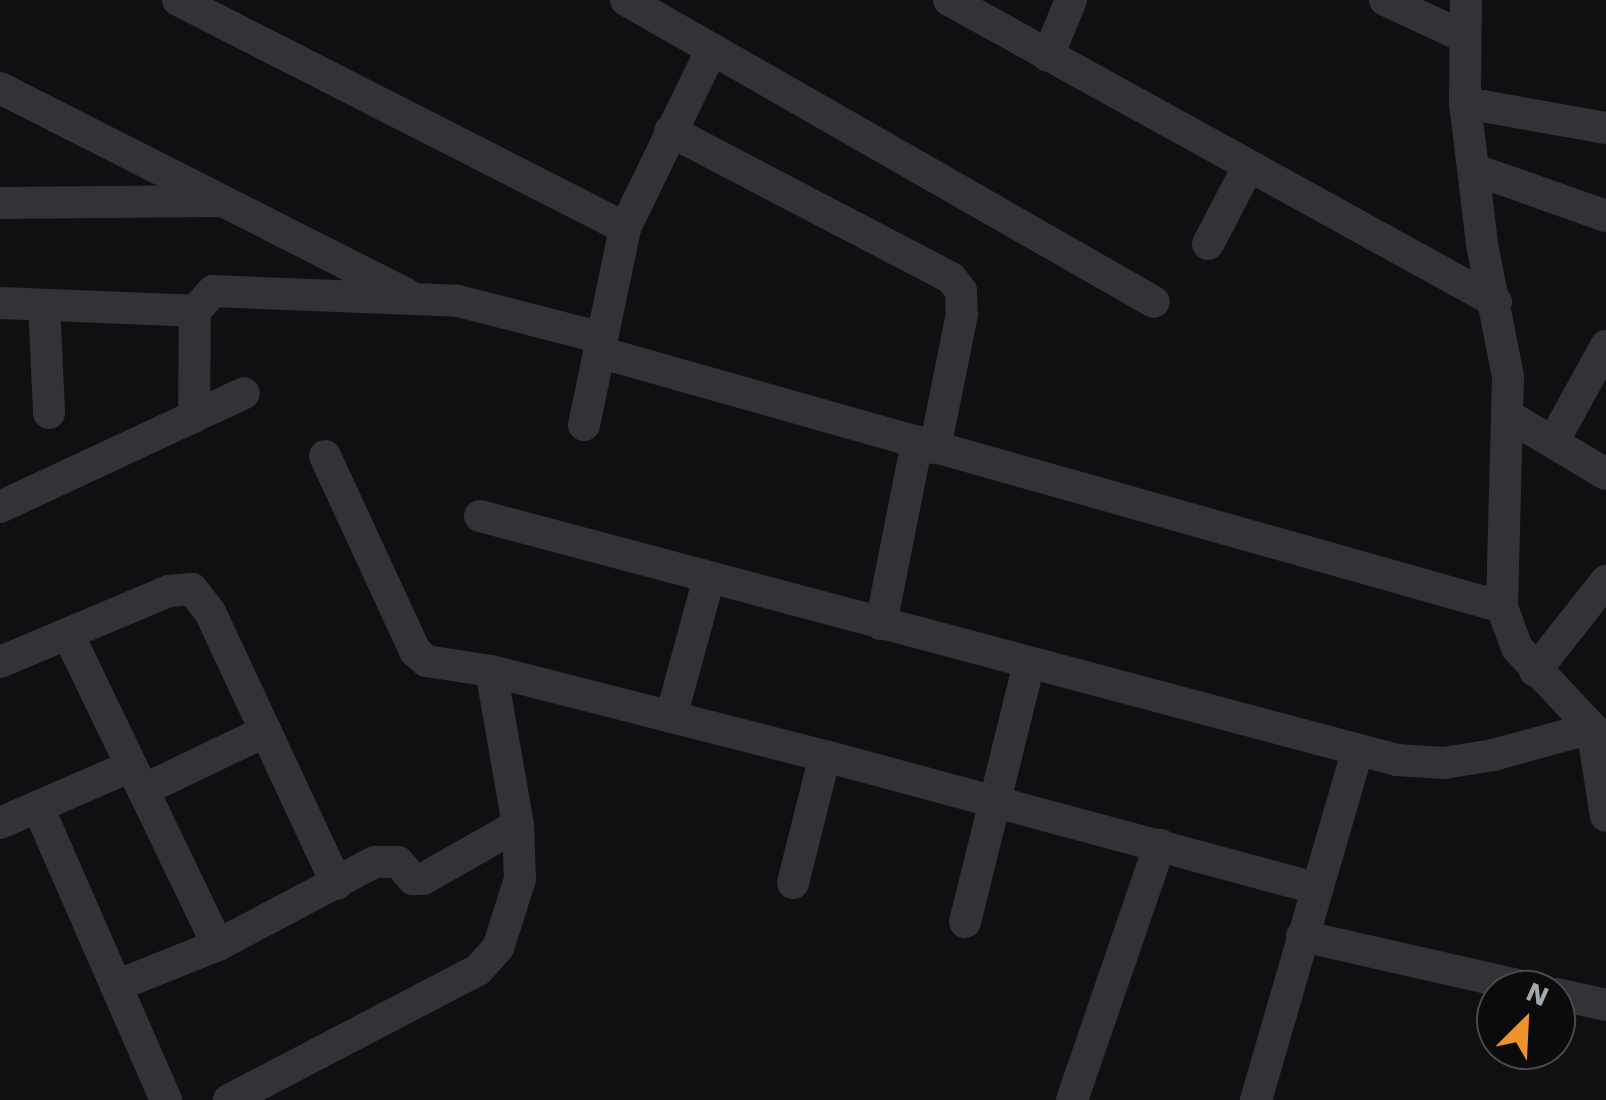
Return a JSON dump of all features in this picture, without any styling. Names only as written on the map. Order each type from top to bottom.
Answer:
[{"type":"street","points":[[178,0],[625,228]]},
{"type":"street","points":[[626,0],[1154,302]]},
{"type":"street","points":[[948,0],[1496,302]]},
{"type":"street","points":[[1048,56],[1070,0]]},
{"type":"street","points":[[1385,0],[1466,37]]},
{"type":"street","points":[[1466,0],[1465,103],[1496,302],[1507,415],[1502,607],[1506,628],[1535,670],[1592,728],[1606,816]]},
{"type":"street","points":[[584,425],[625,228],[712,49]]},
{"type":"street","points":[[0,88],[421,301]]},
{"type":"street","points":[[1465,103],[1606,128]]},
{"type":"street","points":[[670,130],[950,278],[961,291],[962,314],[881,624]]},
{"type":"street","points":[[1208,244],[1248,167]]},
{"type":"street","points":[[1473,168],[1606,216]]},
{"type":"street","points":[[0,204],[223,200]]},
{"type":"street","points":[[194,417],[195,311],[213,291],[458,301],[926,445],[1502,607]]},
{"type":"street","points":[[0,303],[195,311]]},
{"type":"street","points":[[44,305],[49,413]]},
{"type":"street","points":[[1553,442],[1606,346]]},
{"type":"street","points":[[0,506],[244,393]]},
{"type":"street","points":[[1507,415],[1606,474]]},
{"type":"street","points":[[326,456],[415,651],[442,665],[490,671],[826,756],[1315,888]]},
{"type":"street","points":[[480,516],[1357,752],[1444,762],[1592,728]]},
{"type":"street","points":[[671,717],[709,578]]},
{"type":"street","points":[[1535,670],[1591,619],[1606,580]]},
{"type":"street","points":[[0,662],[168,591],[192,588],[210,612],[336,884]]},
{"type":"street","points":[[68,634],[218,944]]},
{"type":"street","points":[[965,922],[1029,664]]},
{"type":"street","points":[[230,1100],[478,970],[498,948],[512,916],[520,879],[518,825],[490,671]]},
{"type":"street","points":[[0,823],[266,731]]},
{"type":"street","points":[[1256,1100],[1357,752]]},
{"type":"street","points":[[793,883],[826,756]]},
{"type":"street","points":[[38,807],[166,1100]]},
{"type":"street","points":[[116,986],[218,944],[388,858],[413,879],[422,879],[518,825]]},
{"type":"street","points":[[1072,1100],[1160,845]]},
{"type":"street","points":[[1302,936],[1476,975]]},
{"type":"street","points":[[1576,998],[1606,1005]]}]
